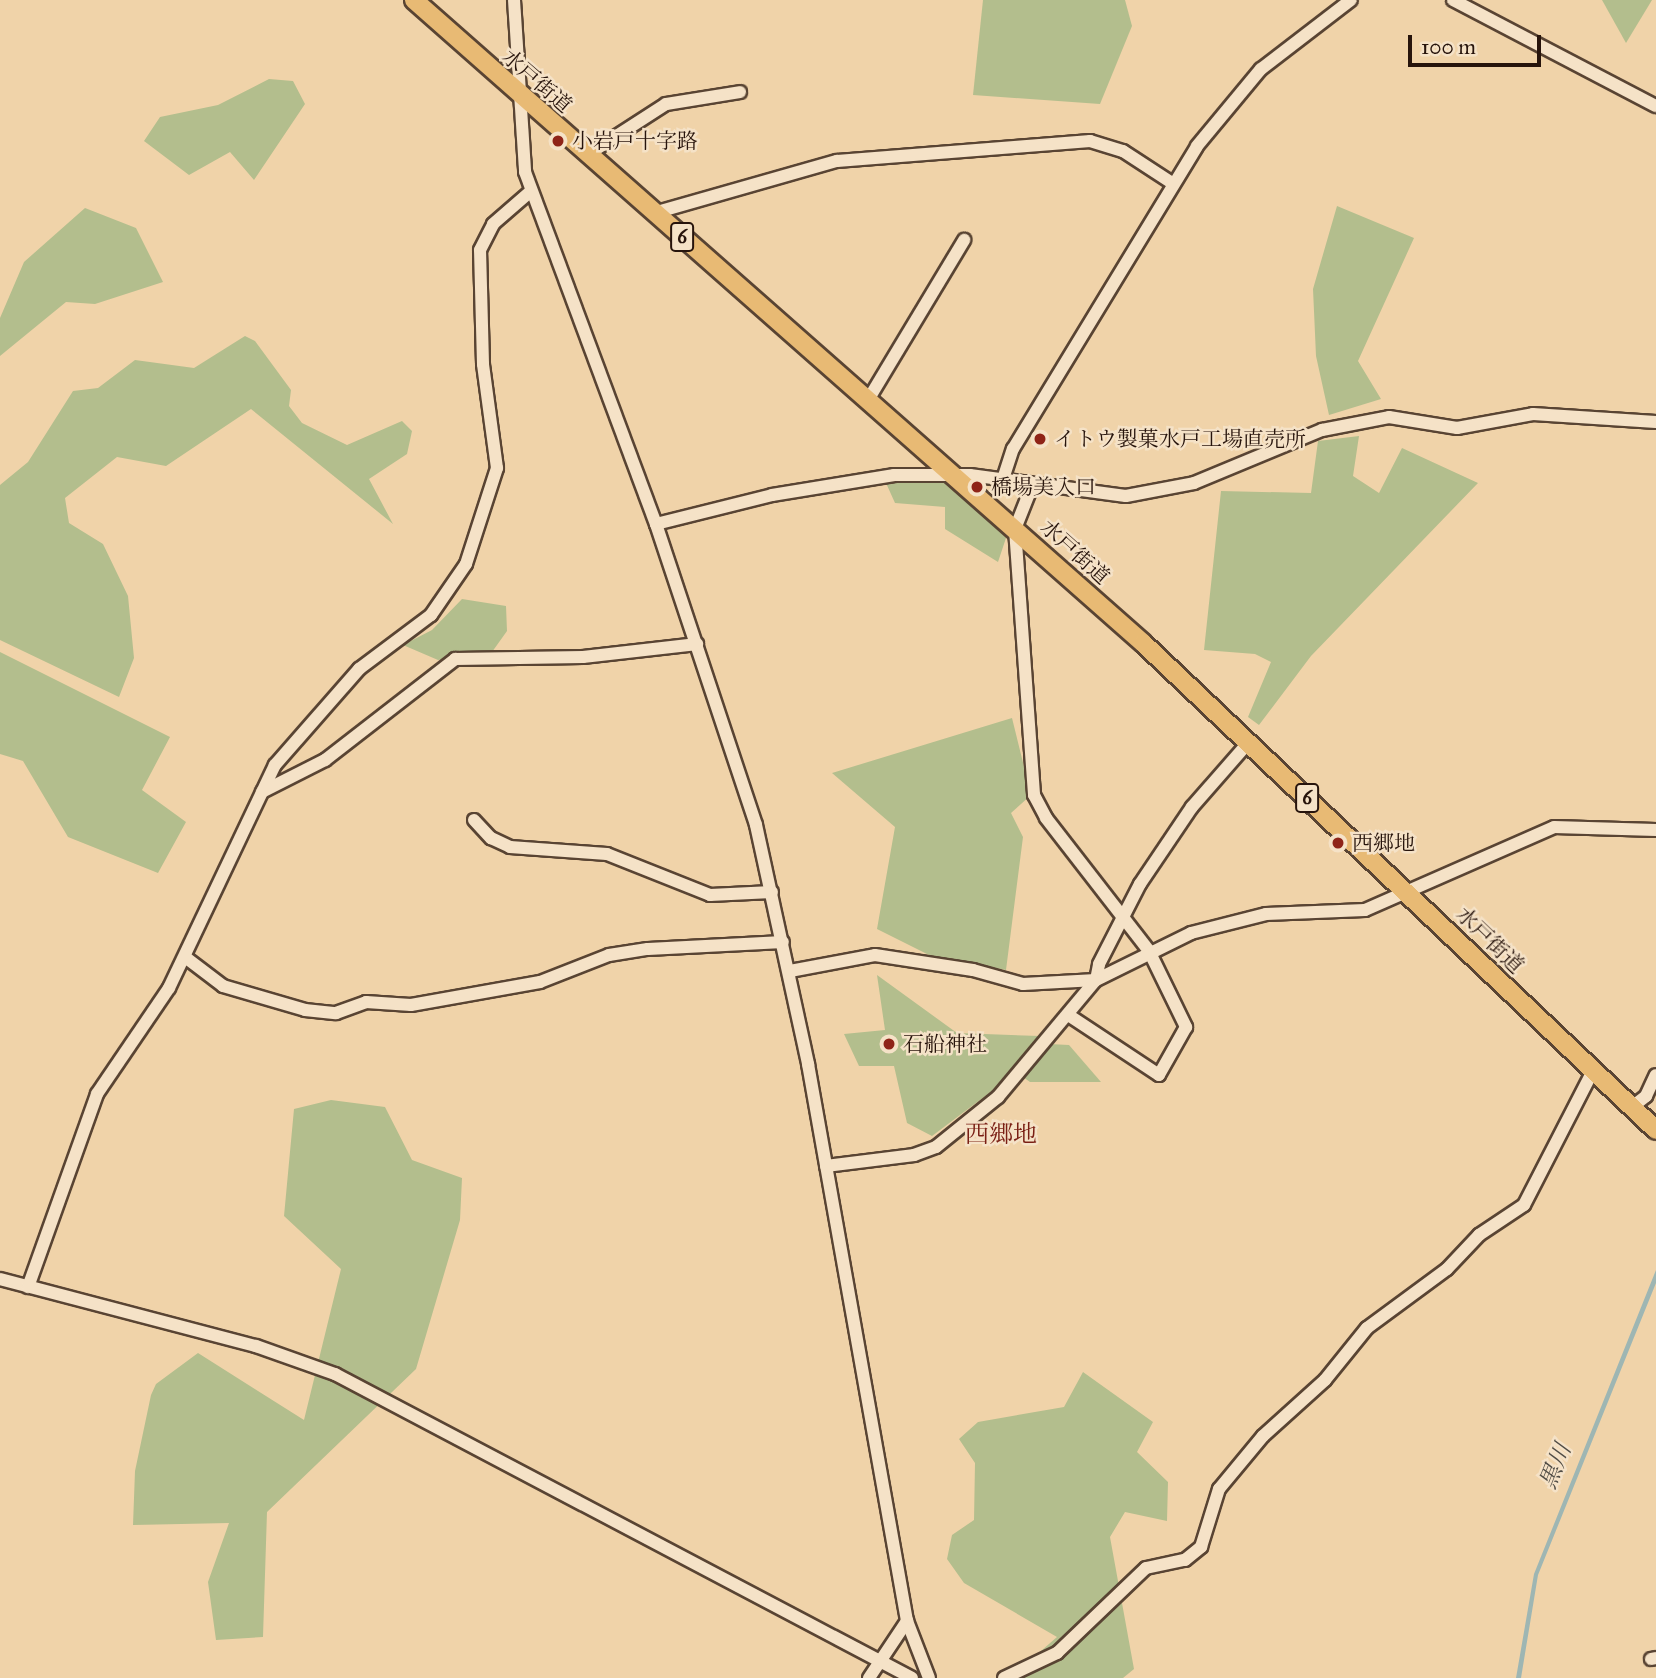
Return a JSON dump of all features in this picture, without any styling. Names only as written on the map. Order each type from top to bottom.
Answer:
[{"type":"highway","name":"水戸街道","points":[[414,0],[519,96],[1015,529],[1249,743],[1656,1130]]},
{"type":"street","points":[[514,0],[522,157],[531,191],[656,524],[739,766],[772,892],[790,971],[907,1621],[929,1678]]},
{"type":"street","points":[[1003,479],[1013,449],[1172,183],[1250,79],[1351,0]]},
{"type":"street","points":[[1453,0],[1656,106]]},
{"type":"street","points":[[587,155],[666,104],[740,92]]},
{"type":"street","points":[[654,213],[837,161],[1090,141],[1123,151],[1172,183]]},
{"type":"street","points":[[28,1287],[97,1094],[185,957],[275,765],[343,686],[381,649],[431,615],[466,564],[495,484],[497,457],[482,353],[480,250],[493,224],[531,191]]},
{"type":"street","points":[[868,400],[964,240]]},
{"type":"street","points":[[656,524],[826,485],[951,474],[1003,479],[1088,495],[1138,494],[1203,479],[1322,430],[1389,417],[1457,428],[1533,414],[1656,422]]},
{"type":"street","points":[[1032,486],[1015,529],[1034,795],[1046,818],[1126,916],[1149,950],[1186,1027],[1159,1075],[1070,1016]]},
{"type":"street","points":[[262,792],[325,760],[455,659],[583,657],[697,644]]},
{"type":"street","points":[[1096,980],[1099,964],[1126,916],[1140,884],[1192,807],[1249,743]]},
{"type":"street","points":[[474,820],[491,838],[510,847],[607,854],[710,895],[772,892]]},
{"type":"street","points":[[826,1166],[914,1155],[936,1147],[998,1097],[1070,1016],[1096,980],[1149,950],[1217,924],[1266,914],[1354,912],[1543,830],[1623,825],[1656,830]]},
{"type":"street","points":[[185,957],[223,986],[305,1010],[336,1013],[366,1002],[411,1005],[540,982],[609,955],[648,949],[783,942]]},
{"type":"street","points":[[790,971],[875,956],[973,970],[1023,984],[1096,980]]},
{"type":"street","points":[[1004,1678],[1057,1653],[1138,1574],[1185,1560],[1201,1547],[1219,1489],[1263,1436],[1325,1380],[1367,1328],[1524,1205],[1593,1071]]},
{"type":"street","points":[[1632,1107],[1646,1096],[1656,1075]]},
{"type":"street","points":[[0,1279],[256,1346],[335,1374],[912,1678]]},
{"type":"street","points":[[869,1678],[877,1660],[907,1621]]},
{"type":"green space","points":[[983,0],[1125,0],[1132,26],[1100,104],[973,95]]},
{"type":"green space","points":[[1602,0],[1652,0],[1626,43]]},
{"type":"green space","points":[[269,79],[293,81],[305,104],[254,180],[230,152],[189,175],[144,141],[160,117],[218,105]]},
{"type":"green space","points":[[1337,206],[1414,238],[1358,361],[1381,399],[1329,415],[1316,356],[1313,289]]},
{"type":"green space","points":[[85,208],[136,228],[163,282],[95,304],[66,302],[0,356],[0,318],[24,262]]},
{"type":"green space","points":[[245,336],[255,341],[291,390],[289,406],[302,423],[347,445],[402,421],[412,431],[407,454],[369,479],[393,524],[251,409],[166,466],[117,457],[65,498],[69,523],[103,544],[128,596],[134,658],[119,697],[0,640],[0,485],[28,462],[73,391],[98,388],[135,360],[194,368]]},
{"type":"green space","points":[[1359,436],[1353,476],[1379,493],[1402,448],[1478,483],[1311,656],[1259,725],[1248,717],[1271,662],[1255,654],[1204,650],[1221,491],[1311,493],[1318,441]]},
{"type":"green space","points":[[944,481],[1008,532],[998,562],[945,529],[945,507],[895,503],[886,483]]},
{"type":"green space","points":[[462,599],[506,606],[507,631],[492,652],[438,660],[403,645],[432,630]]},
{"type":"green space","points":[[0,652],[170,737],[142,790],[186,822],[158,873],[68,837],[23,761],[0,754]]},
{"type":"green space","points":[[1012,718],[1031,795],[1011,813],[1023,837],[1006,970],[929,955],[877,929],[895,827],[832,773]]},
{"type":"green space","points":[[877,975],[957,1033],[1040,1036],[1004,1082],[932,1136],[907,1123],[894,1066],[859,1066],[844,1034],[885,1030]]},
{"type":"green space","points":[[1049,1044],[1069,1045],[1101,1082],[1030,1082],[1023,1077]]},
{"type":"green space","points":[[331,1100],[385,1107],[412,1160],[462,1178],[460,1220],[416,1369],[267,1512],[263,1637],[216,1640],[208,1582],[229,1523],[133,1525],[135,1471],[151,1395],[156,1384],[198,1353],[304,1420],[341,1269],[284,1216],[294,1109]]},
{"type":"green space","points":[[1083,1372],[1153,1422],[1137,1452],[1168,1482],[1167,1521],[1125,1512],[1110,1537],[1134,1669],[1123,1678],[1010,1678],[1057,1637],[964,1583],[947,1559],[952,1535],[974,1520],[975,1463],[959,1439],[978,1422],[1064,1407]]},
{"type":"water","points":[[1656,1270],[1656,1283],[1538,1575],[1521,1678],[1516,1678],[1534,1574]]},
{"type":"place","name":"小岩戸十字路","points":[[558,141]]},
{"type":"place","name":"イトウ製菓水戸工場直売所","points":[[1040,439]]},
{"type":"place","name":"橋場美入口","points":[[977,487]]},
{"type":"place","name":"西郷地","points":[[1338,843]]},
{"type":"place","name":"石船神社","points":[[889,1044]]},
{"type":"district","name":"西郷地","points":[[1001,1135]]},
{"type":"water label","name":"黒川","points":[[1555,1466]]}]
